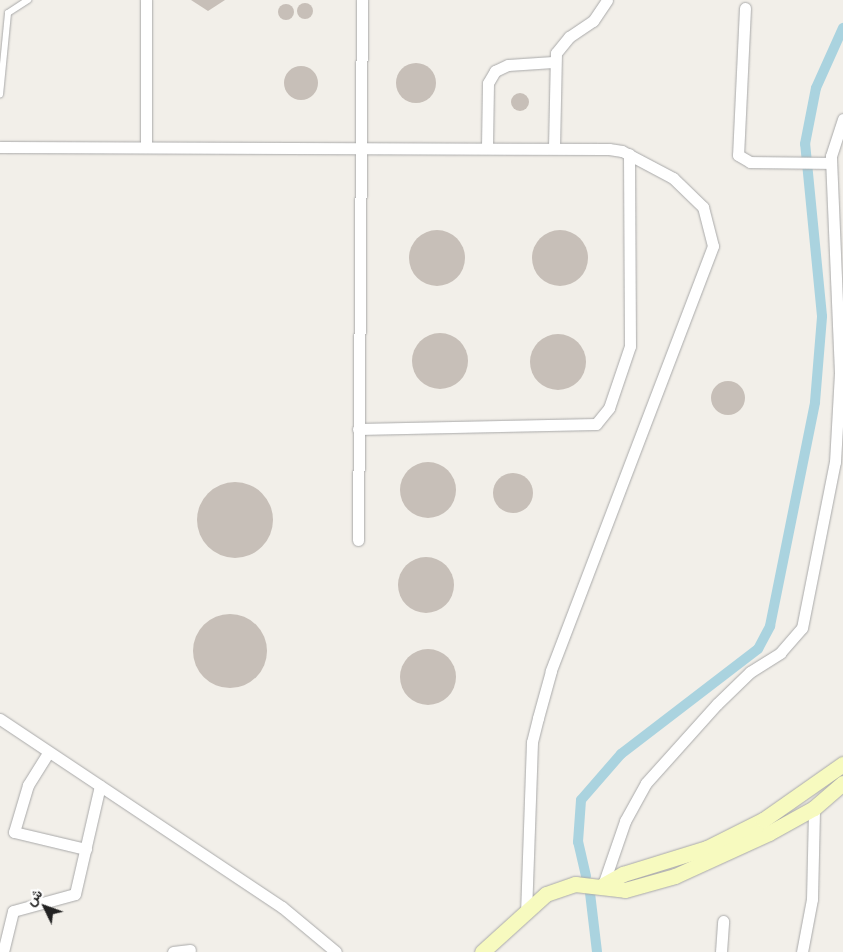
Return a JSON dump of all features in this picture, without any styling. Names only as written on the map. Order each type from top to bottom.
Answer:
[{"type":"street","points":[[146,0],[146,146]]},
{"type":"street","points":[[358,540],[359,145],[362,0]]},
{"type":"street","points":[[554,148],[553,62],[562,44],[593,21],[607,0]]},
{"type":"street","points":[[744,8],[738,154],[750,162],[796,161],[829,163]]},
{"type":"street","points":[[487,147],[490,77],[501,67],[553,62]]},
{"type":"street","points":[[603,885],[626,821],[646,783],[750,672],[780,653],[802,628],[839,462],[841,303],[837,227],[829,163],[843,119]]},
{"type":"street","points":[[0,146],[359,145],[554,148],[629,154],[687,188],[710,223],[713,246],[546,690],[532,742],[526,912]]},
{"type":"street","points":[[358,429],[596,424],[609,408],[630,346],[629,154]]},
{"type":"street","points":[[0,718],[48,753],[282,907],[336,952]]},
{"type":"street","points":[[48,753],[28,785],[14,832],[86,848]]},
{"type":"street","points":[[766,827],[843,764]]},
{"type":"street","points":[[488,950],[546,894],[575,884],[603,885],[625,890],[676,876],[766,827],[814,808],[843,783]]},
{"type":"street","points":[[2,952],[4,917],[16,910],[72,897],[86,848],[100,786]]},
{"type":"street","points":[[802,952],[812,900],[814,808]]},
{"type":"street","points":[[721,952],[723,921]]},
{"type":"street","points":[[173,952],[190,950]]},
{"type":"lane","points":[[0,96],[8,12],[28,0]]},
{"type":"building","points":[[191,0],[225,0],[208,11]]},
{"type":"building","points":[[305,3],[313,11],[305,19],[297,11]]},
{"type":"building","points":[[286,4],[294,12],[286,20],[278,12]]},
{"type":"building","points":[[420,63],[427,66],[433,72],[436,83],[435,91],[427,100],[420,103],[412,103],[405,100],[397,91],[396,79],[399,72],[408,64]]},
{"type":"building","points":[[301,66],[313,71],[318,83],[313,95],[301,100],[289,95],[284,83],[289,71]]},
{"type":"building","points":[[520,93],[526,96],[529,102],[526,108],[520,111],[514,108],[511,102],[514,96]]},
{"type":"building","points":[[431,230],[443,230],[457,238],[465,252],[463,269],[457,278],[443,286],[431,286],[421,281],[414,274],[409,264],[409,252],[414,242],[421,235]]},
{"type":"building","points":[[554,230],[566,230],[580,238],[588,252],[586,269],[580,278],[566,286],[554,286],[544,281],[537,274],[532,264],[532,252],[537,242],[544,235]]},
{"type":"building","points":[[434,333],[446,333],[460,341],[468,355],[466,372],[460,381],[446,389],[434,389],[424,384],[417,377],[412,367],[412,355],[417,345],[424,338]]},
{"type":"building","points":[[552,334],[564,334],[578,342],[586,356],[584,373],[578,382],[564,390],[552,390],[542,385],[535,378],[530,368],[530,356],[535,346],[542,339]]},
{"type":"building","points":[[728,381],[735,382],[740,386],[744,391],[744,405],[740,410],[735,414],[728,415],[721,414],[716,410],[712,405],[711,398],[712,391],[716,386],[721,382]]},
{"type":"building","points":[[422,462],[434,462],[448,470],[456,484],[454,501],[448,510],[434,518],[422,518],[412,513],[405,506],[400,496],[400,484],[405,474],[412,467]]},
{"type":"building","points":[[517,473],[524,476],[530,482],[533,493],[532,501],[524,510],[517,513],[509,513],[502,510],[494,501],[493,489],[496,482],[505,474]]},
{"type":"building","points":[[235,482],[249,485],[262,493],[270,506],[273,520],[270,534],[262,547],[249,555],[235,558],[221,555],[208,547],[200,534],[197,520],[200,506],[208,493],[221,485]]},
{"type":"building","points":[[420,557],[432,557],[446,565],[454,579],[452,596],[446,605],[432,613],[420,613],[410,608],[403,601],[398,591],[398,579],[403,569],[410,562]]},
{"type":"building","points":[[230,614],[251,620],[261,630],[267,651],[261,672],[251,682],[230,688],[209,682],[199,672],[193,651],[199,630],[209,620]]},
{"type":"building","points":[[422,649],[434,649],[448,657],[456,671],[454,688],[448,697],[434,705],[422,705],[412,700],[405,693],[400,683],[400,671],[405,661],[412,654]]},
{"type":"waterway","points":[[586,876],[578,842],[581,800],[621,754],[758,649],[770,626],[815,402],[822,316],[805,144],[816,88],[843,28]]},
{"type":"waterway","points":[[590,893],[597,952]]}]
